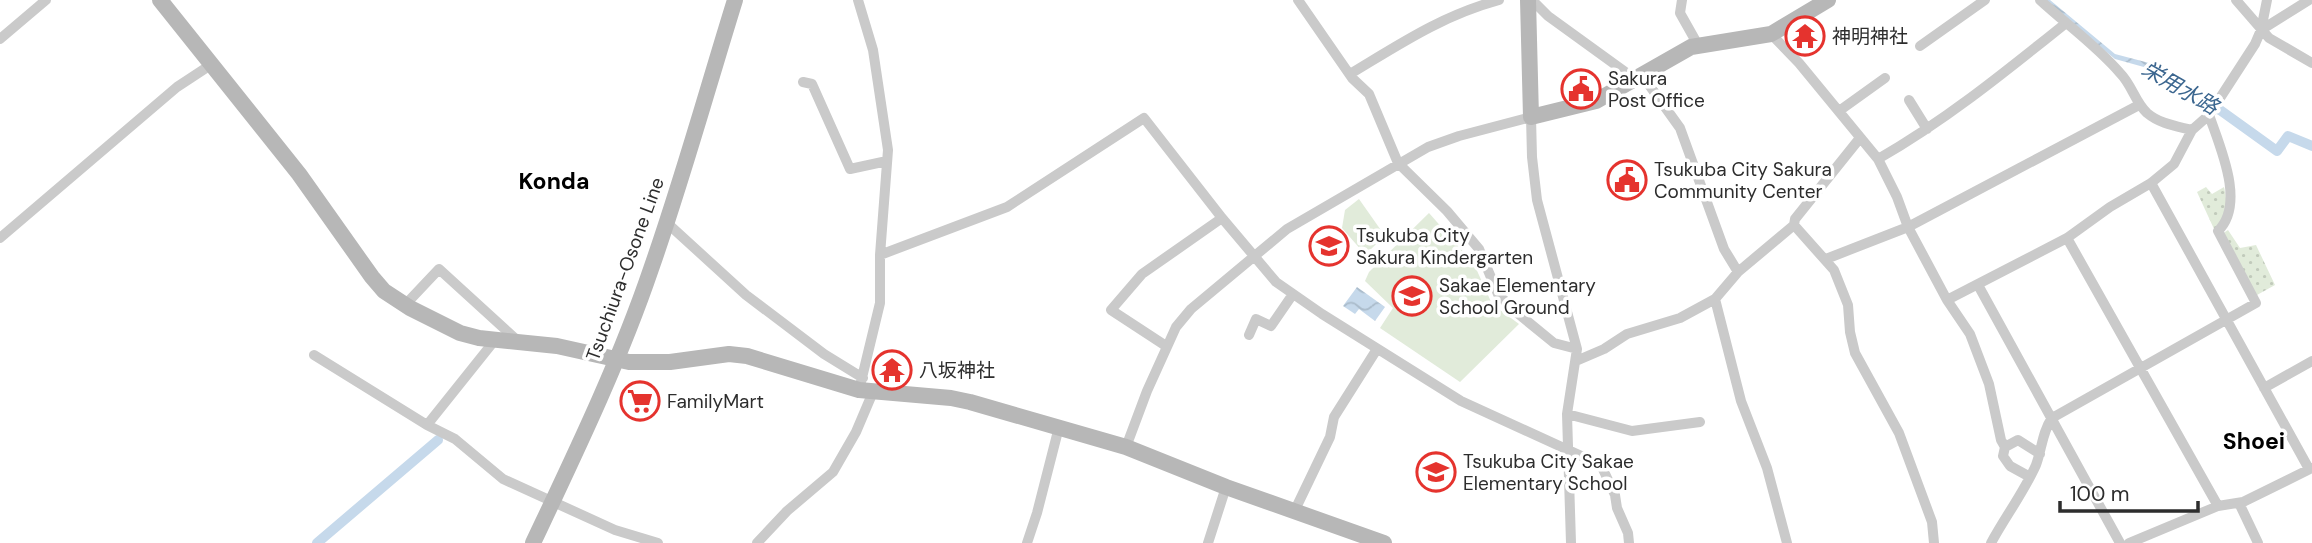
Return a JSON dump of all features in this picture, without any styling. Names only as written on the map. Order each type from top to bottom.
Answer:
[{"type":"street","points":[[0,39],[46,0]]},
{"type":"street","points":[[160,0],[299,174],[358,260],[384,291],[460,333],[495,340],[557,346],[616,361],[670,362],[729,354],[747,356],[865,387],[951,398],[1126,447],[1226,487],[1384,543]]},
{"type":"street","name":"Tsuchiura-Osone Line","points":[[533,543],[616,361],[652,268],[735,0]]},
{"type":"street","points":[[757,543],[787,511],[833,472],[856,432],[865,387],[880,303],[880,255],[888,150],[876,64],[858,0]]},
{"type":"street","points":[[1298,0],[1350,74],[1369,94],[1398,163],[1479,249],[1498,294],[1554,343],[1577,349]]},
{"type":"street","points":[[1350,74],[1464,4],[1499,0]]},
{"type":"street","points":[[1530,0],[1548,16],[1638,77],[1681,128],[1724,249],[1738,272]]},
{"type":"street","points":[[1530,0],[1532,157],[1537,200],[1577,349],[1567,414],[1571,543]]},
{"type":"street","points":[[1126,447],[1176,327],[1191,309],[1287,229],[1428,147],[1459,136],[1596,101],[1698,45],[1771,34],[1828,0]]},
{"type":"street","points":[[1920,46],[1984,0]]},
{"type":"street","points":[[2040,0],[2120,72],[2139,105],[2147,113],[2163,123],[2192,130]]},
{"type":"street","points":[[2236,0],[2269,38],[2312,63]]},
{"type":"street","points":[[1947,300],[2067,238],[2110,207],[2151,183],[2174,164],[2192,130],[2209,115],[2249,53],[2260,30],[2267,0]]},
{"type":"street","points":[[2260,30],[2309,0]]},
{"type":"street","points":[[1683,1],[1680,13],[1698,45]]},
{"type":"street","points":[[1878,159],[1989,86],[2066,23]]},
{"type":"street","points":[[1771,34],[1799,63],[1878,159],[1898,197],[1908,227],[1947,300],[1970,334],[1989,384],[2006,461],[2030,477]]},
{"type":"street","points":[[0,238],[177,87],[212,64]]},
{"type":"street","points":[[1839,111],[1886,78]]},
{"type":"street","points":[[803,82],[812,84],[850,169],[887,161]]},
{"type":"street","points":[[1909,100],[1927,129]]},
{"type":"street","points":[[1826,259],[1908,227],[2139,105]]},
{"type":"street","points":[[1991,543],[2030,477],[2040,454],[2046,426],[2052,418],[2256,303],[2218,231],[2225,224],[2231,199],[2225,165],[2209,115]]},
{"type":"street","points":[[880,255],[1007,207],[1144,118],[1276,282],[1461,401],[1601,465],[1615,495],[1629,543]]},
{"type":"street","points":[[1576,361],[1604,349],[1627,334],[1680,318],[1715,299],[1738,272],[1794,225],[1795,219],[1860,138]]},
{"type":"street","points":[[2129,543],[2218,506],[2239,503],[2310,469],[2151,183]]},
{"type":"street","points":[[1166,346],[1111,310],[1142,274],[1222,218]]},
{"type":"street","points":[[666,222],[746,295],[865,387]]},
{"type":"street","points":[[1794,225],[1834,270],[1848,305],[1855,354],[1899,433],[1932,522],[1934,543]]},
{"type":"street","points":[[2067,238],[2218,506]]},
{"type":"street","points":[[405,305],[439,269],[519,343]]},
{"type":"street","points":[[1978,285],[2120,543]]},
{"type":"street","points":[[1249,335],[1256,319],[1271,326],[1293,294]]},
{"type":"street","points":[[1715,299],[1741,401],[1767,468],[1787,543]]},
{"type":"street","points":[[427,425],[495,340]]},
{"type":"street","points":[[1295,510],[1330,437],[1334,417],[1377,349]]},
{"type":"street","points":[[314,355],[427,425],[456,439],[503,479],[615,530],[658,543]]},
{"type":"street","points":[[2264,388],[2312,361]]},
{"type":"street","points":[[1567,414],[1632,431],[1700,422]]},
{"type":"street","points":[[1027,543],[1059,427]]},
{"type":"street","points":[[2005,447],[2018,440],[2040,454]]},
{"type":"street","points":[[1208,543],[1226,487]]},
{"type":"street","points":[[2239,503],[2258,543]]},
{"type":"green space","points":[[2206,187],[2212,194],[2224,187],[2224,216],[2214,229],[2197,192]]},
{"type":"green space","points":[[1359,199],[1385,236],[1371,249],[1362,251],[1342,228],[1345,210]]},
{"type":"green space","name":"Sakae Elementary School Ground","points":[[1429,213],[1474,264],[1492,304],[1519,324],[1460,382],[1380,328],[1393,308],[1365,281],[1369,272]]},
{"type":"green space","points":[[2228,230],[2240,248],[2256,245],[2275,285],[2257,295],[2222,234]]},
{"type":"water","points":[[2043,0],[2050,0],[2115,54],[2153,64],[2194,97],[2222,109],[2219,113],[2191,101],[2151,69],[2115,59]]},
{"type":"water","points":[[1357,287],[1385,307],[1375,321],[1359,309],[1355,314],[1343,306]]},
{"type":"waterway","name":"栄用水路","points":[[2209,106],[2220,110],[2277,151],[2288,136],[2312,146]]},
{"type":"waterway","points":[[317,543],[438,440]]},
{"type":"place","name":"神明神社","points":[[1805,36]]},
{"type":"place","name":"Sakura Post Office","points":[[1581,89]]},
{"type":"place","name":"Tsukuba City Sakura Community Center","points":[[1627,180]]},
{"type":"place","name":"Tsukuba City Sakura Kindergarten","points":[[1329,246]]},
{"type":"place","name":"Sakae Elementary School Ground","points":[[1412,296]]},
{"type":"place","name":"八坂神社","points":[[892,370]]},
{"type":"place","name":"FamilyMart","points":[[640,401]]},
{"type":"place","name":"Tsukuba City Sakae Elementary School","points":[[1436,472]]},
{"type":"district","name":"Konda","points":[[554,181]]},
{"type":"district","name":"Shoei","points":[[2254,441]]}]
